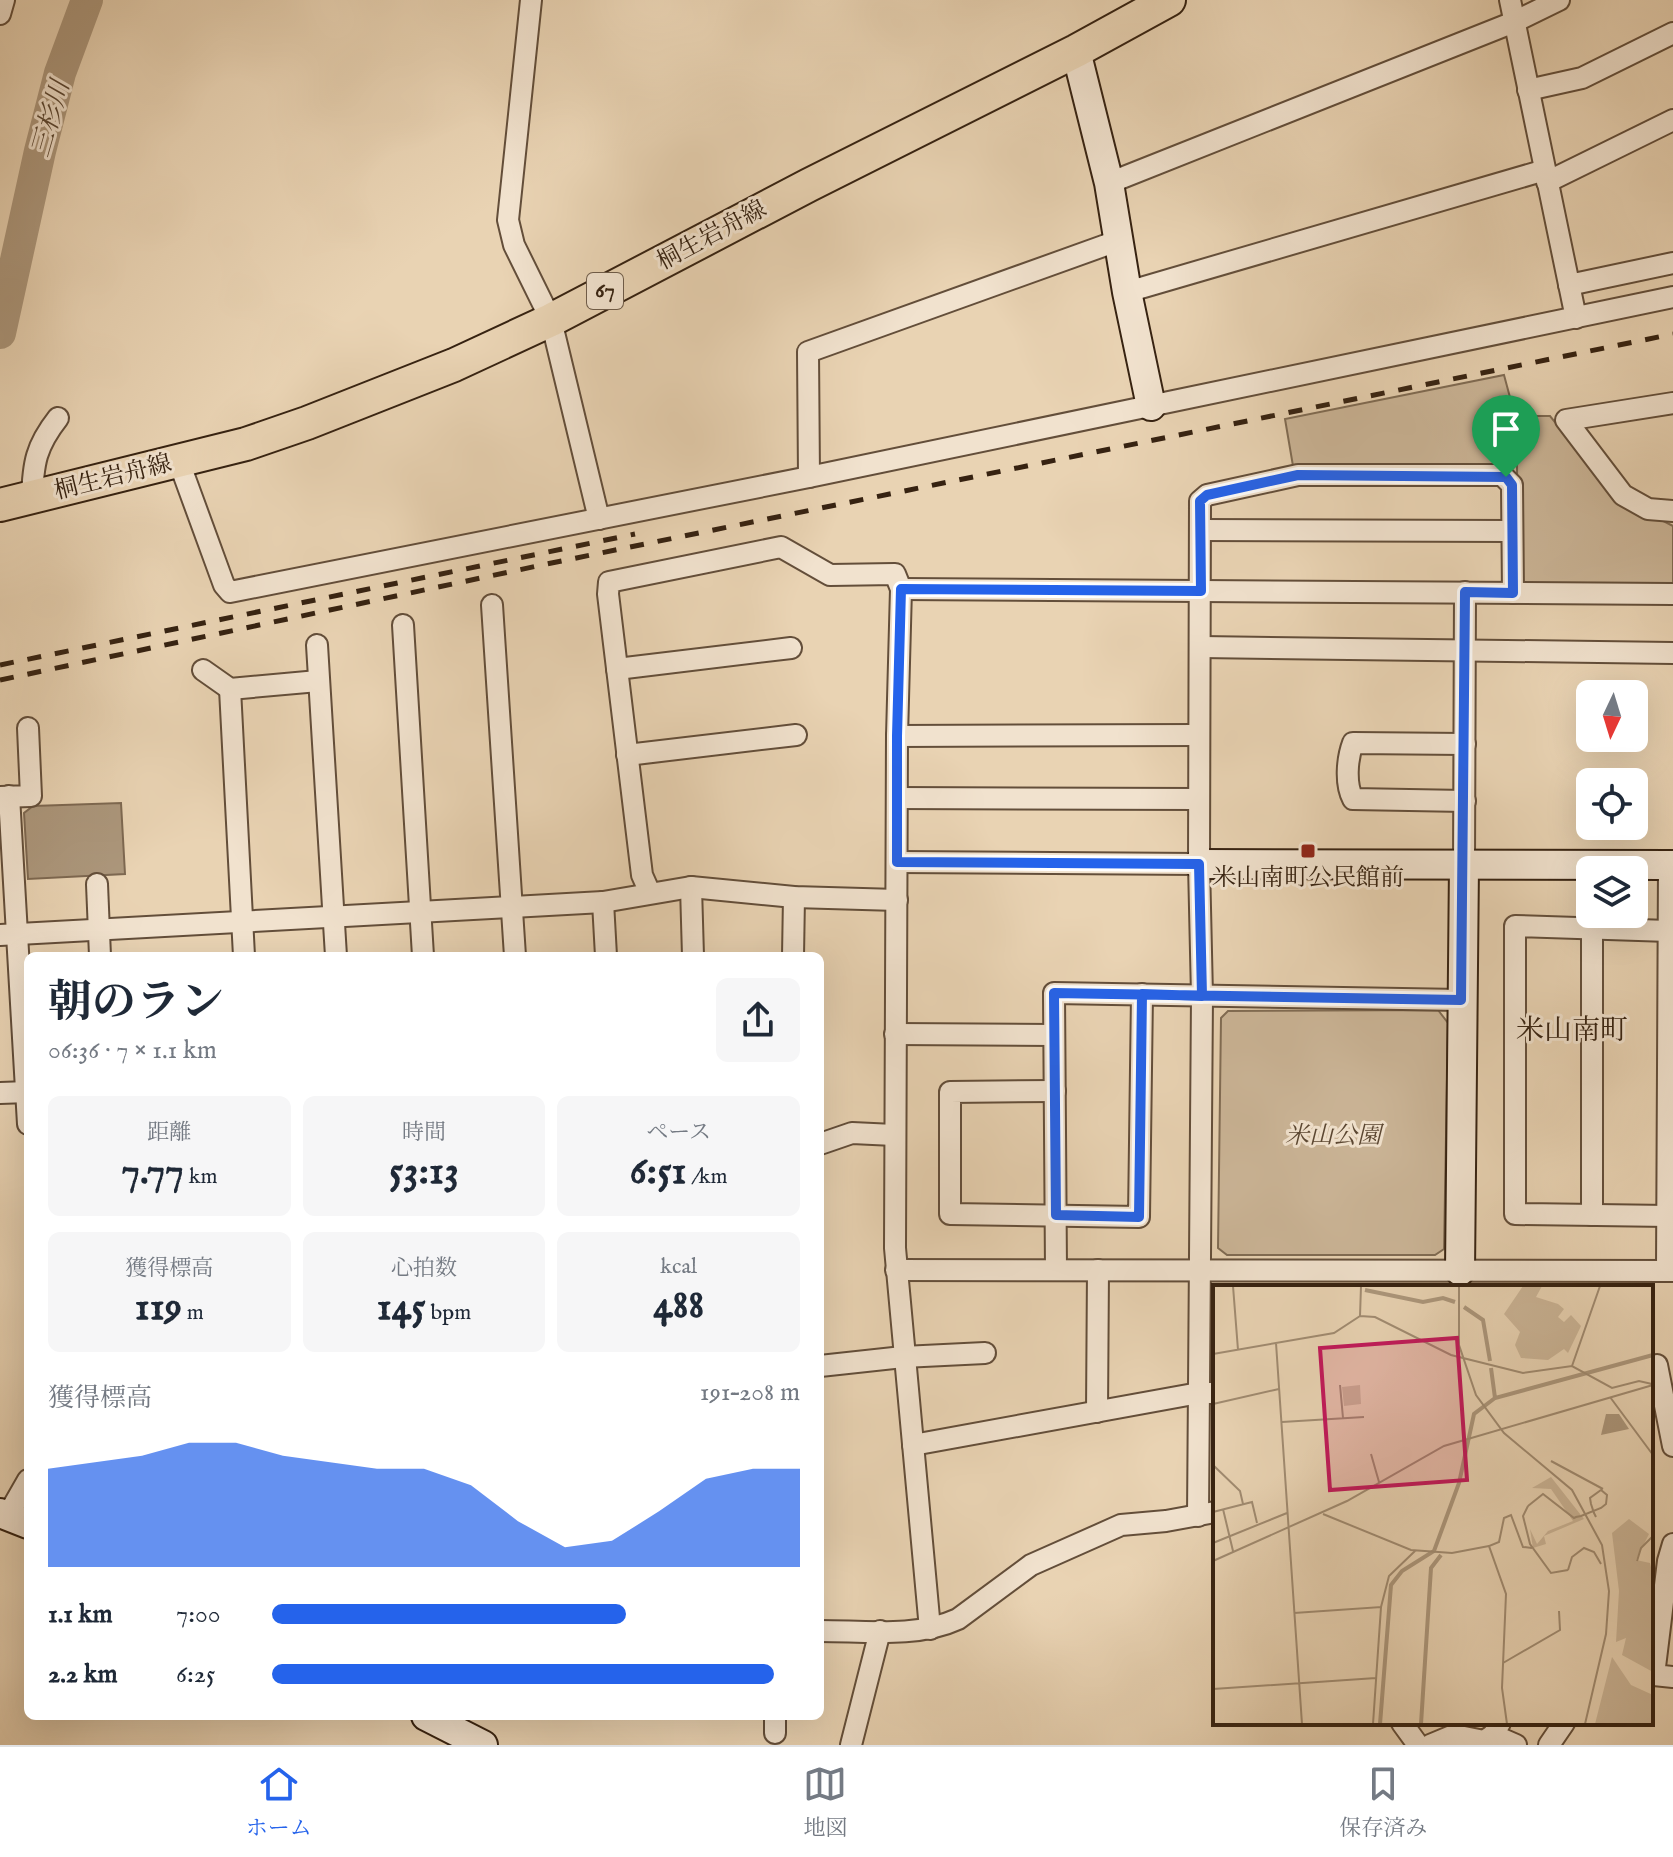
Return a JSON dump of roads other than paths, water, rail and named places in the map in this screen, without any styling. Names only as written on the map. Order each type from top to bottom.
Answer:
[{"type":"main road","name":"桐生岩舟線","points":[[14,502],[246,444],[454,365],[551,320],[809,185],[1076,51],[1169,0]]},
{"type":"street","points":[[0,14],[4,0]]},
{"type":"street","points":[[531,0],[508,220],[514,245],[551,320],[599,519]]},
{"type":"street","points":[[1510,0],[1576,318]]},
{"type":"street","points":[[1109,183],[1514,22],[1559,0]]},
{"type":"street","points":[[1528,90],[1582,78],[1673,33]]},
{"type":"street","points":[[1076,51],[1109,183],[1127,292],[1151,406]]},
{"type":"street","points":[[1127,292],[1546,176],[1672,121]]},
{"type":"street","points":[[809,477],[808,352],[1120,240]]},
{"type":"street","points":[[1569,285],[1673,263]]},
{"type":"street","points":[[179,462],[224,585],[230,592],[809,477],[1673,297]]},
{"type":"street","points":[[1673,403],[1566,420],[1623,495],[1648,509],[1673,511]]},
{"type":"street","points":[[14,502],[33,469],[38,447],[58,418]]},
{"type":"street","points":[[824,1631],[930,1629],[958,1619],[1031,1565],[1121,1525],[1206,1514],[1207,1393],[1198,1271],[1202,996],[1199,864],[1200,501],[1207,495],[1298,475],[1506,477],[1512,485],[1513,593]]},
{"type":"street","points":[[1201,530],[1512,531]]},
{"type":"street","points":[[650,893],[642,875],[609,582],[781,547],[830,575],[895,574],[901,589],[894,1135],[896,1270],[930,1629]]},
{"type":"street","points":[[901,589],[1673,594]]},
{"type":"street","points":[[1460,1271],[1465,592]]},
{"type":"street","points":[[492,605],[515,952]]},
{"type":"street","points":[[403,625],[423,952]]},
{"type":"street","points":[[317,645],[336,952]]},
{"type":"street","points":[[1201,647],[1673,653]]},
{"type":"street","points":[[617,669],[791,648]]},
{"type":"street","points":[[203,670],[230,689],[318,681]]},
{"type":"street","points":[[230,689],[244,952]]},
{"type":"street","points":[[24,1066],[9,934],[4,797],[31,796],[28,728]]},
{"type":"street","points":[[627,755],[796,735]]},
{"type":"street","points":[[897,736],[1199,735]]},
{"type":"street","points":[[1465,744],[1353,743],[1349,754],[1349,791],[1353,799],[1465,801]]},
{"type":"street","points":[[897,798],[1199,799]]},
{"type":"street","points":[[896,1270],[1198,1271],[1399,1279],[1460,1271],[1522,1279],[1670,1271],[1671,865],[897,862]]},
{"type":"street","points":[[97,884],[100,952]]},
{"type":"street","points":[[9,934],[603,902],[691,887],[794,897],[897,900]]},
{"type":"street","points":[[691,887],[693,952]]},
{"type":"street","points":[[793,952],[794,897]]},
{"type":"street","points":[[603,902],[606,952]]},
{"type":"street","points":[[1576,928],[1515,926],[1515,1214],[1669,1216]]},
{"type":"street","points":[[1592,1215],[1592,928],[1669,931]]},
{"type":"street","points":[[1056,1269],[1054,993],[1461,1000]]},
{"type":"street","points":[[1055,1091],[950,1092],[950,1214],[1139,1217],[1142,994]]},
{"type":"street","points":[[895,1034],[1054,1035]]},
{"type":"street","points":[[0,1093],[24,1092]]},
{"type":"street","points":[[824,1143],[852,1133],[894,1135]]},
{"type":"street","points":[[1097,1412],[1098,1270]]},
{"type":"street","points":[[824,1366],[985,1353]]},
{"type":"street","points":[[1660,1365],[1673,1446]]},
{"type":"street","points":[[913,1445],[1207,1393]]},
{"type":"street","points":[[12,1517],[24,1489]]},
{"type":"street","points":[[1673,1544],[1668,1561],[1654,1675],[1673,1677]]},
{"type":"street","points":[[851,1745],[880,1631]]},
{"type":"street","points":[[434,1720],[483,1745]]},
{"type":"street","points":[[1403,1725],[1418,1745]]},
{"type":"street","points":[[1549,1745],[1563,1725]]},
{"type":"street","points":[[1430,1745],[1454,1735],[1484,1741],[1497,1729],[1516,1745]]},
{"type":"waterway","name":"三杉川","points":[[0,333],[60,73],[87,0]]},
{"type":"railway","points":[[0,680],[542,565],[1673,334]]},
{"type":"railway","points":[[0,665],[635,534]]},
{"type":"place","name":"米山南町公民館前","points":[[1308,851]]},
{"type":"district","name":"米山南町","points":[[1572,1031]]},
{"type":"park label","name":"米山公園","points":[[1333,1136]]}]
